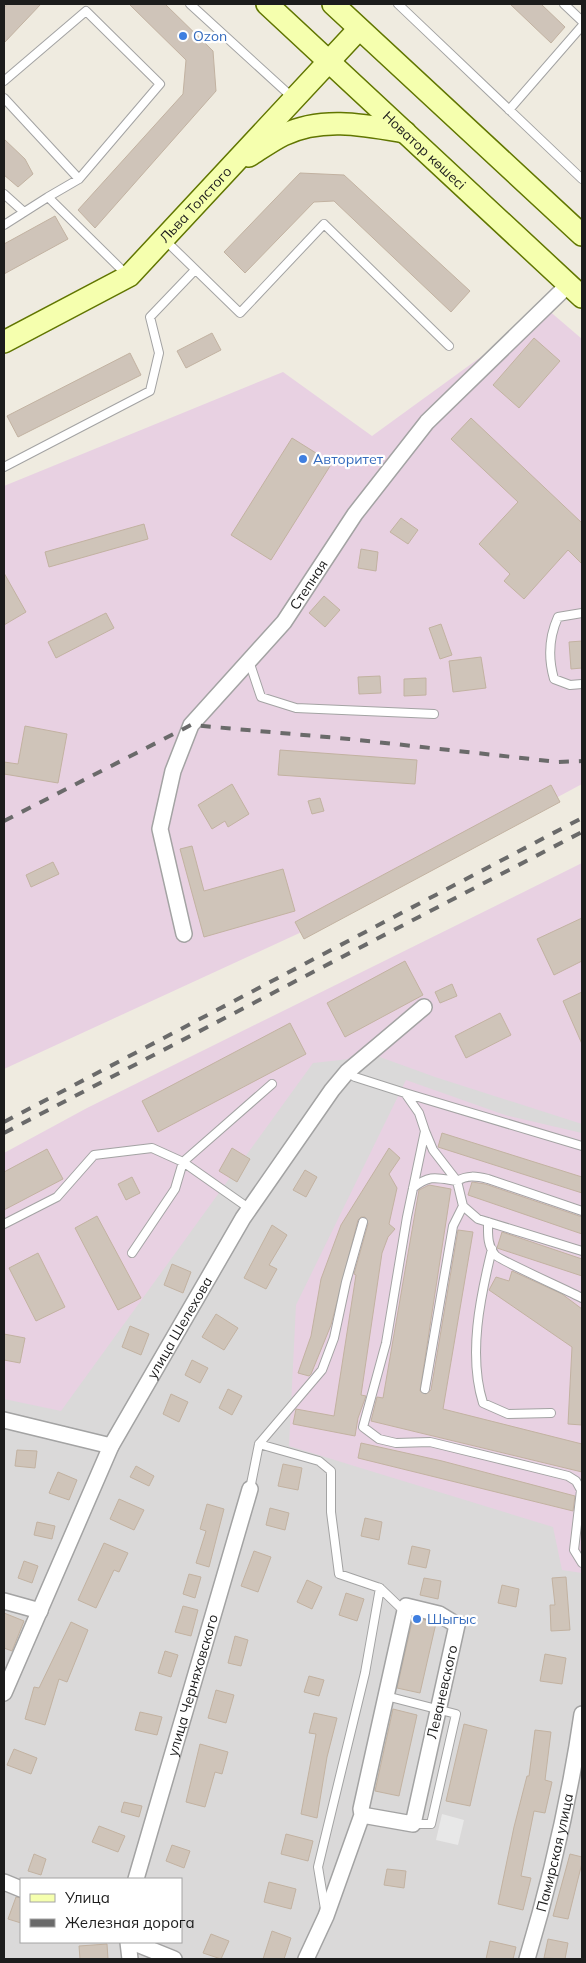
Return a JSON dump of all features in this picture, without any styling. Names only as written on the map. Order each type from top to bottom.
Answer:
[{"type":"main road","name":"Новатор көшесі","points":[[267,4],[576,291]]},
{"type":"main road","points":[[333,4],[582,235]]},
{"type":"main road","name":"Льва Толстого","points":[[4,342],[129,276],[328,60],[359,29]]},
{"type":"main road","points":[[228,169],[284,134],[323,124],[355,123],[405,132]]},
{"type":"street","name":"Степная","points":[[184,934],[160,829],[173,771],[192,725],[284,622],[355,514],[427,422],[576,291]]},
{"type":"street","name":"улица Шелехова","points":[[4,1693],[111,1446],[250,1209],[332,1090],[347,1072],[424,1007]]},
{"type":"street","points":[[4,1420],[111,1446]]},
{"type":"street","name":"улица Черняховского","points":[[136,1878],[250,1489]]},
{"type":"street","points":[[4,1601],[40,1611]]},
{"type":"street","name":"Леваневского","points":[[362,1815],[413,1824],[457,1625],[439,1614],[406,1606],[404,1611]]},
{"type":"street","points":[[306,1959],[326,1916],[362,1815],[361,1809],[404,1611]]},
{"type":"street","name":"Памирская улица","points":[[527,1959],[540,1916],[574,1766],[582,1714]]},
{"type":"street","points":[[4,1882],[20,1889]]},
{"type":"street","points":[[128,1943],[130,1959]]},
{"type":"street","points":[[134,1943],[174,1959]]},
{"type":"lane","points":[[190,4],[293,98]]},
{"type":"lane","points":[[398,4],[582,179]]},
{"type":"lane","points":[[564,4],[582,21]]},
{"type":"lane","points":[[4,81],[86,11],[160,84],[79,179],[4,224]]},
{"type":"lane","points":[[509,110],[582,26]]},
{"type":"lane","points":[[4,98],[79,179]]},
{"type":"lane","points":[[4,194],[24,212]]},
{"type":"lane","points":[[48,196],[129,276]]},
{"type":"lane","points":[[163,238],[240,313],[324,224],[450,346]]},
{"type":"lane","points":[[4,468],[150,391],[159,353],[150,317],[195,270]]},
{"type":"lane","points":[[582,613],[558,617],[552,631],[550,664],[554,679],[570,685],[582,684]]},
{"type":"lane","points":[[248,662],[261,697],[296,708],[434,714]]},
{"type":"lane","points":[[347,1072],[355,1077],[405,1093],[582,1146]]},
{"type":"lane","points":[[132,1253],[175,1189],[183,1162],[272,1084]]},
{"type":"lane","points":[[405,1093],[419,1112],[433,1150],[457,1181],[463,1206],[478,1219],[582,1251]]},
{"type":"lane","points":[[425,1130],[386,1343],[363,1427],[379,1439],[415,1444],[430,1442],[568,1476],[576,1481],[581,1490],[574,1550],[582,1563]]},
{"type":"lane","points":[[4,1224],[57,1197],[94,1155],[152,1148],[183,1162],[250,1209]]},
{"type":"lane","points":[[413,1188],[424,1179],[436,1177],[457,1181],[463,1177],[474,1176],[488,1178],[582,1211]]},
{"type":"lane","points":[[425,1389],[453,1226],[463,1206]]},
{"type":"lane","points":[[250,1489],[258,1444],[322,1370],[334,1338],[346,1282],[363,1222]]},
{"type":"lane","points":[[488,1222],[488,1241],[496,1256],[558,1284],[582,1298]]},
{"type":"lane","points":[[492,1249],[481,1293],[477,1340],[477,1385],[483,1404],[508,1414],[552,1414]]},
{"type":"lane","points":[[258,1444],[319,1461],[331,1472],[331,1512],[339,1574],[380,1588],[404,1611]]},
{"type":"lane","points":[[326,1916],[318,1867],[363,1681],[380,1588]]},
{"type":"lane","points":[[386,1696],[438,1709]]},
{"type":"shaded area","points":[[547,309],[582,339],[582,784],[332,918],[4,1069],[4,486],[283,372],[372,436]]},
{"type":"shaded area","points":[[582,863],[582,1124],[435,1077],[377,1056],[313,1063],[61,1411],[4,1399],[4,1153],[87,1108]]},
{"type":"shaded area","points":[[466,950],[582,1106],[582,1959],[4,1959],[4,1156]]},
{"type":"shaded area","points":[[406,1080],[505,1115],[582,1133],[582,1573],[562,1570],[553,1527],[289,1446],[296,1305]]},
{"type":"shaded area","points":[[442,1814],[464,1820],[458,1845],[436,1840]]},
{"type":"building","points":[[7,4],[41,4],[4,43],[4,8]]},
{"type":"building","points":[[129,4],[165,4],[213,51],[216,91],[95,228],[78,210],[183,94],[186,60]]},
{"type":"building","points":[[510,4],[541,4],[565,27],[551,43]]},
{"type":"building","points":[[4,139],[25,159],[33,174],[18,187],[4,175]]},
{"type":"building","points":[[300,173],[344,175],[470,291],[451,312],[334,201],[314,202],[245,273],[224,252]]},
{"type":"building","points":[[55,216],[68,239],[4,274],[4,244]]},
{"type":"building","points":[[212,333],[221,350],[186,368],[177,351]]},
{"type":"building","points":[[534,338],[560,361],[519,408],[493,385]]},
{"type":"building","points":[[130,353],[141,375],[18,437],[7,416]]},
{"type":"building","points":[[471,418],[582,523],[582,564],[568,550],[524,599],[504,581],[510,574],[479,544],[518,502],[451,439]]},
{"type":"building","points":[[292,438],[332,463],[271,560],[231,535]]},
{"type":"building","points":[[401,518],[418,530],[408,544],[390,532]]},
{"type":"building","points":[[144,524],[148,539],[49,567],[45,552]]},
{"type":"building","points":[[361,549],[378,552],[376,571],[358,568]]},
{"type":"building","points":[[4,573],[26,612],[4,625]]},
{"type":"building","points":[[324,596],[340,610],[325,627],[309,613]]},
{"type":"building","points":[[106,613],[114,628],[56,658],[48,642]]},
{"type":"building","points":[[441,624],[452,655],[440,659],[429,628]]},
{"type":"building","points":[[582,641],[582,668],[571,669],[569,642]]},
{"type":"building","points":[[481,657],[486,688],[453,692],[449,661]]},
{"type":"building","points":[[380,676],[381,693],[359,694],[358,677]]},
{"type":"building","points":[[426,678],[426,695],[404,696],[404,679]]},
{"type":"building","points":[[25,726],[67,734],[58,783],[4,774],[4,762],[18,764]]},
{"type":"building","points":[[280,750],[417,760],[415,784],[278,775]]},
{"type":"building","points":[[232,784],[249,814],[228,827],[225,821],[212,829],[198,805]]},
{"type":"building","points":[[551,785],[560,802],[304,939],[295,922]]},
{"type":"building","points":[[320,798],[324,811],[312,814],[308,801]]},
{"type":"building","points":[[192,846],[204,891],[283,869],[295,911],[204,937],[180,849]]},
{"type":"building","points":[[53,862],[59,874],[31,887],[26,875]]},
{"type":"building","points":[[582,918],[582,961],[554,975],[537,939]]},
{"type":"building","points":[[405,961],[423,995],[345,1037],[327,1003]]},
{"type":"building","points":[[452,984],[457,996],[440,1003],[435,992]]},
{"type":"building","points":[[582,992],[582,1044],[563,1001]]},
{"type":"building","points":[[500,1013],[511,1035],[466,1058],[455,1036]]},
{"type":"building","points":[[290,1023],[306,1054],[158,1132],[142,1101]]},
{"type":"building","points":[[442,1133],[582,1177],[582,1193],[438,1147]]},
{"type":"building","points":[[232,1148],[250,1159],[237,1182],[219,1171]]},
{"type":"building","points":[[389,1148],[400,1158],[389,1174],[397,1188],[389,1224],[395,1229],[388,1237],[382,1253],[361,1395],[366,1396],[358,1418],[355,1436],[293,1424],[296,1409],[334,1416],[356,1275],[354,1274],[368,1224],[365,1217],[361,1217],[358,1220],[331,1325],[311,1374],[309,1376],[298,1373],[311,1336],[321,1279],[341,1225]]},
{"type":"building","points":[[47,1149],[63,1179],[4,1210],[4,1172]]},
{"type":"building","points":[[305,1170],[317,1177],[306,1197],[293,1190]]},
{"type":"building","points":[[132,1177],[140,1193],[126,1200],[118,1184]]},
{"type":"building","points":[[472,1182],[485,1184],[582,1217],[582,1234],[468,1195]]},
{"type":"building","points":[[429,1185],[451,1189],[420,1391],[426,1394],[431,1390],[458,1230],[473,1232],[443,1409],[582,1444],[582,1472],[371,1421],[377,1397],[383,1398],[419,1190]]},
{"type":"building","points":[[97,1216],[141,1298],[118,1310],[75,1228]]},
{"type":"building","points":[[272,1225],[287,1235],[269,1265],[277,1269],[266,1289],[244,1278]]},
{"type":"building","points":[[502,1232],[582,1259],[582,1276],[497,1248]]},
{"type":"building","points":[[38,1253],[65,1307],[36,1321],[9,1268]]},
{"type":"building","points":[[172,1264],[191,1272],[183,1293],[164,1285]]},
{"type":"building","points":[[512,1271],[562,1294],[582,1309],[582,1425],[568,1424],[572,1347],[489,1290],[496,1277],[509,1281]]},
{"type":"building","points":[[216,1314],[238,1328],[224,1350],[202,1337]]},
{"type":"building","points":[[130,1326],[149,1334],[141,1355],[122,1347]]},
{"type":"building","points":[[4,1334],[25,1338],[20,1363],[4,1360]]},
{"type":"building","points":[[192,1360],[208,1368],[200,1383],[185,1375]]},
{"type":"building","points":[[228,1389],[242,1396],[232,1415],[219,1408]]},
{"type":"building","points":[[171,1394],[188,1402],[179,1422],[163,1414]]},
{"type":"building","points":[[361,1443],[442,1461],[575,1496],[573,1511],[358,1458]]},
{"type":"building","points":[[17,1450],[37,1451],[35,1468],[15,1466]]},
{"type":"building","points":[[283,1464],[302,1468],[298,1490],[278,1486]]},
{"type":"building","points":[[136,1466],[154,1476],[149,1486],[130,1477]]},
{"type":"building","points":[[58,1472],[77,1480],[69,1500],[49,1493]]},
{"type":"building","points":[[119,1499],[144,1510],[134,1530],[110,1519]]},
{"type":"building","points":[[207,1504],[224,1509],[209,1567],[196,1563],[206,1531],[200,1529]]},
{"type":"building","points":[[270,1508],[289,1513],[285,1530],[266,1525]]},
{"type":"building","points":[[365,1518],[382,1522],[379,1540],[361,1536]]},
{"type":"building","points":[[37,1522],[55,1526],[52,1539],[34,1535]]},
{"type":"building","points":[[104,1543],[128,1553],[119,1572],[114,1570],[96,1608],[78,1600]]},
{"type":"building","points":[[412,1546],[430,1550],[426,1568],[408,1564]]},
{"type":"building","points":[[254,1551],[271,1557],[258,1592],[241,1586]]},
{"type":"building","points":[[24,1561],[38,1566],[32,1583],[18,1578]]},
{"type":"building","points":[[189,1574],[201,1577],[195,1598],[183,1594]]},
{"type":"building","points":[[566,1577],[570,1630],[551,1631],[550,1605],[555,1605],[552,1578]]},
{"type":"building","points":[[424,1578],[441,1581],[438,1599],[420,1595]]},
{"type":"building","points":[[307,1580],[322,1587],[312,1609],[297,1602]]},
{"type":"building","points":[[502,1585],[519,1589],[516,1607],[498,1603]]},
{"type":"building","points":[[346,1593],[364,1599],[357,1621],[339,1615]]},
{"type":"building","points":[[183,1606],[198,1610],[191,1636],[175,1632]]},
{"type":"building","points":[[4,1613],[24,1621],[12,1651],[4,1648]]},
{"type":"building","points":[[413,1617],[436,1623],[420,1693],[397,1688]]},
{"type":"building","points":[[71,1622],[88,1630],[67,1682],[59,1679],[45,1725],[25,1719],[34,1687],[39,1688]]},
{"type":"building","points":[[235,1636],[248,1640],[241,1666],[228,1663]]},
{"type":"building","points":[[165,1651],[178,1655],[171,1677],[158,1673]]},
{"type":"building","points":[[545,1654],[566,1658],[562,1684],[540,1681]]},
{"type":"building","points":[[309,1676],[324,1680],[319,1696],[304,1692]]},
{"type":"building","points":[[216,1690],[234,1695],[226,1723],[208,1718]]},
{"type":"building","points":[[393,1709],[417,1715],[399,1796],[375,1791]]},
{"type":"building","points":[[140,1712],[162,1717],[157,1735],[135,1730]]},
{"type":"building","points":[[314,1713],[337,1718],[327,1757],[317,1818],[301,1814],[316,1734],[309,1733]]},
{"type":"building","points":[[464,1724],[487,1730],[470,1806],[446,1801]]},
{"type":"building","points":[[535,1730],[551,1732],[545,1780],[552,1782],[545,1813],[534,1811],[521,1876],[531,1878],[523,1910],[498,1904],[514,1827],[527,1776],[529,1776]]},
{"type":"building","points":[[200,1744],[228,1752],[222,1774],[215,1772],[205,1807],[186,1802]]},
{"type":"building","points":[[14,1749],[37,1758],[31,1774],[7,1765]]},
{"type":"building","points":[[124,1802],[142,1806],[139,1817],[121,1812]]},
{"type":"building","points":[[99,1826],[125,1836],[118,1852],[92,1842]]},
{"type":"building","points":[[286,1834],[313,1841],[308,1861],[281,1854]]},
{"type":"building","points":[[172,1845],[190,1851],[184,1868],[166,1861]]},
{"type":"building","points":[[34,1854],[46,1859],[41,1875],[28,1871]]},
{"type":"building","points":[[570,1854],[582,1857],[582,1863],[568,1919],[553,1916]]},
{"type":"building","points":[[387,1869],[406,1871],[404,1888],[384,1885]]},
{"type":"building","points":[[269,1882],[296,1889],[291,1909],[264,1902]]},
{"type":"building","points":[[16,1897],[20,1898],[20,1923],[8,1919]]},
{"type":"building","points":[[272,1931],[291,1938],[284,1959],[263,1959]]},
{"type":"building","points":[[211,1934],[229,1941],[221,1959],[203,1953]]},
{"type":"building","points":[[548,1939],[568,1943],[565,1959],[544,1958]]},
{"type":"building","points":[[490,1941],[516,1947],[513,1959],[486,1959]]},
{"type":"building","points":[[107,1944],[108,1959],[80,1959],[79,1946]]},
{"type":"railway","points":[[4,821],[191,725],[349,739],[558,762],[582,761]]},
{"type":"railway","points":[[4,1122],[582,818]]},
{"type":"railway","points":[[4,1133],[582,832]]},
{"type":"place","name":"Ozon","points":[[183,36]]},
{"type":"place","name":"Авторитет","points":[[303,459]]},
{"type":"place","name":"Шыгыс","points":[[417,1619]]}]
